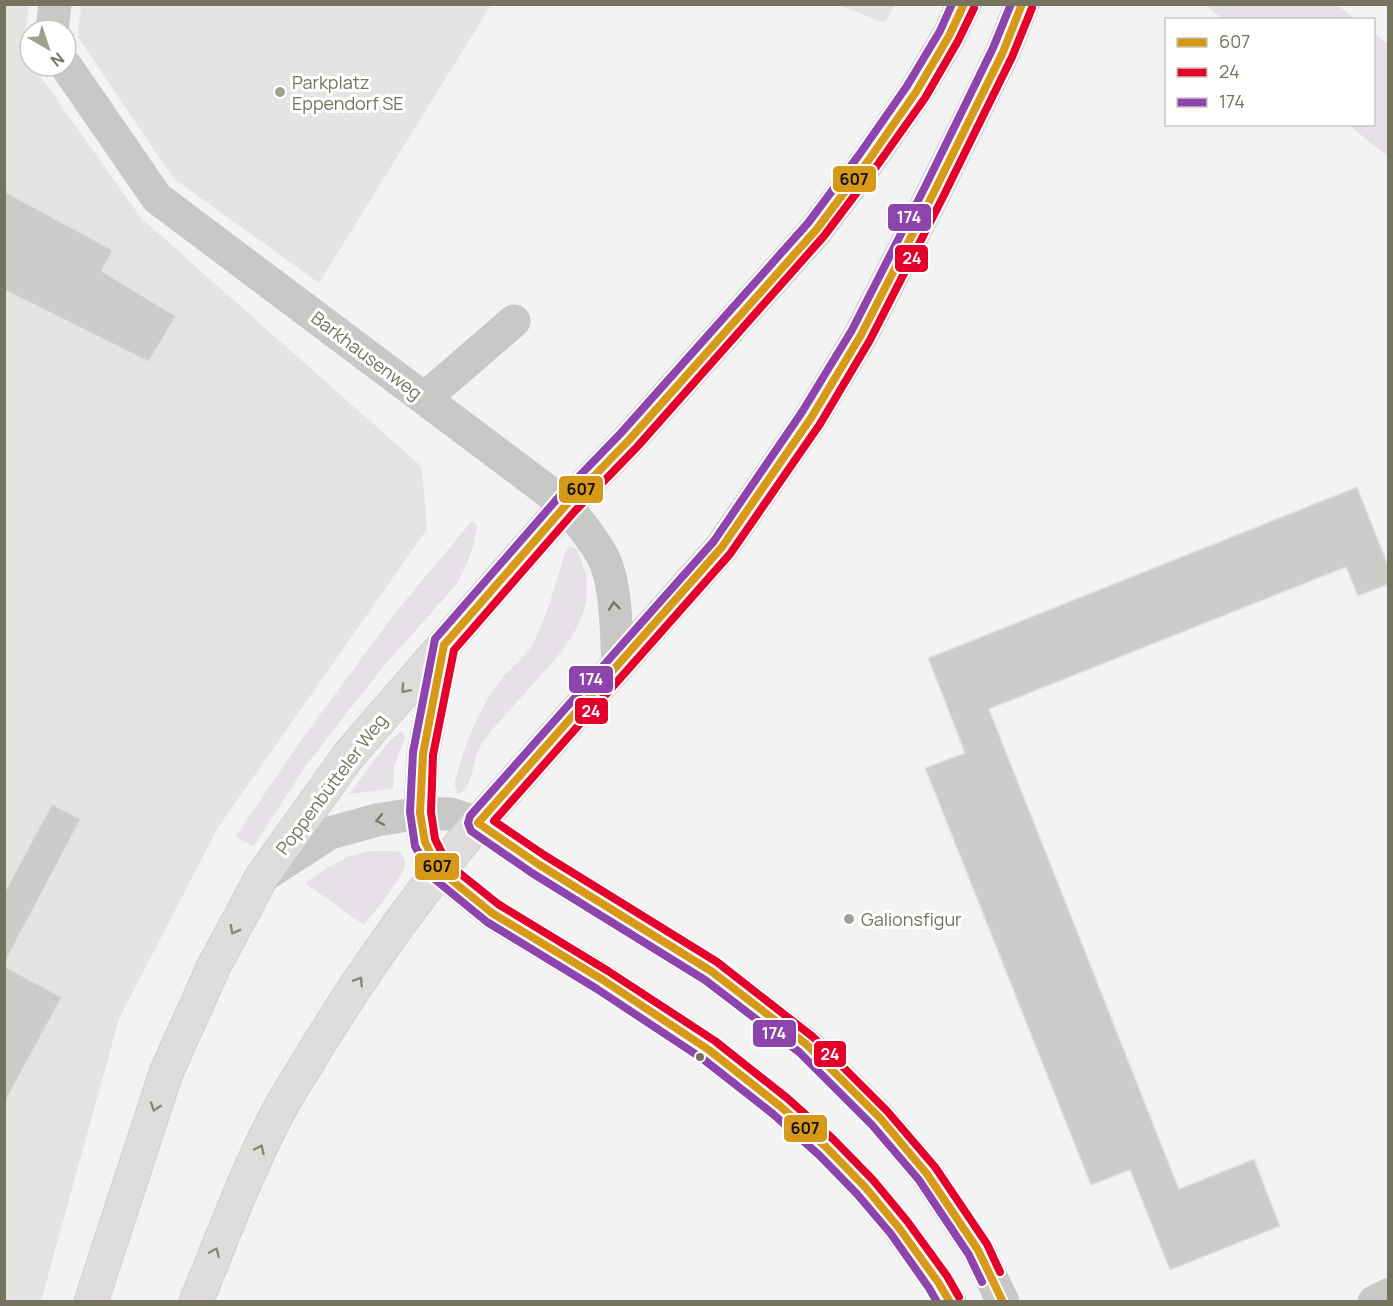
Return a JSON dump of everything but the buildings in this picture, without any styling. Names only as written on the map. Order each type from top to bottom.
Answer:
[{"type":"main road","name":"Poppenbütteler Weg","points":[[91,1302],[166,1073],[213,968],[261,878],[349,755],[566,506],[644,423],[816,230],[916,92],[950,36],[964,4]]},
{"type":"main road","points":[[196,1302],[235,1202],[277,1113],[375,957],[439,870],[478,823],[722,547],[811,417],[861,335],[1003,52],[1022,4]]},
{"type":"street","name":"Barkhausenweg","points":[[74,78],[158,198],[566,506],[596,544],[605,562],[611,585],[618,665]]},
{"type":"street","points":[[425,398],[514,321]]},
{"type":"street","points":[[444,645],[423,754],[420,813],[425,842],[439,870],[492,913],[603,980],[709,1050],[780,1106],[826,1147],[865,1187],[899,1228],[950,1302]]},
{"type":"street","points":[[261,878],[330,833],[377,820],[420,813],[450,814],[478,823],[538,864],[711,971],[806,1044],[880,1119],[927,1174],[978,1250],[1003,1302]]},
{"type":"street","points":[[1374,1302],[1389,1295]]},
{"type":"shaded area","points":[[29,4],[27,18],[18,18],[18,78],[42,78],[141,218],[422,467],[427,529],[217,829],[119,1019],[41,1301],[5,1302],[4,5]]},
{"type":"shaded area","name":"Parkplatz Eppendorf SE","points":[[81,4],[491,5],[319,283],[173,178],[78,37]]},
{"type":"shaded area","points":[[839,5],[895,5],[885,23]]},
{"type":"shaded area","points":[[1205,5],[1337,5],[1355,18],[1222,18]]},
{"type":"shaded area","points":[[1375,34],[1388,44],[1388,157],[1350,126],[1375,126]]},
{"type":"shaded area","points":[[472,521],[477,526],[473,546],[456,585],[382,668],[307,764],[253,847],[236,836],[299,743],[399,608]]},
{"type":"shaded area","points":[[570,546],[577,549],[587,580],[586,599],[578,626],[553,661],[491,731],[478,751],[470,781],[459,794],[455,787],[455,780],[472,730],[482,708],[502,678],[535,640],[548,608],[565,553]]},
{"type":"shaded area","points":[[402,731],[405,738],[394,766],[393,789],[349,794],[382,750]]},
{"type":"shaded area","points":[[372,851],[400,852],[405,863],[394,887],[364,925],[305,883],[349,856]]},
{"type":"transit line","name":"174","points":[[937,1302],[891,1234],[857,1194],[819,1155],[773,1114],[703,1059],[597,989],[487,922],[432,877],[415,846],[410,812],[413,752],[435,639],[558,498],[621,433],[808,223],[907,86],[940,31],[952,4]]},
{"type":"transit line","name":"607","points":[[444,645],[566,505],[629,440],[816,230],[916,92],[949,36],[964,4]]},
{"type":"transit line","name":"174","points":[[982,1282],[969,1255],[919,1180],[872,1125],[799,1052],[705,980],[532,873],[471,831],[468,823],[470,816],[714,541],[802,412],[852,330],[993,48],[1011,4]]},
{"type":"transit line","name":"607","points":[[1003,1302],[978,1250],[927,1174],[880,1118],[806,1044],[711,971],[538,864],[478,823],[722,547],[811,418],[861,335],[934,192],[1003,52],[1022,4]]},
{"type":"transit line","name":"24","points":[[959,1297],[947,1276],[907,1221],[873,1180],[833,1139],[787,1098],[715,1041],[608,971],[498,904],[447,863],[435,839],[431,812],[433,755],[454,650],[574,512],[637,447],[824,236],[925,98],[974,8]]},
{"type":"transit line","name":"24","points":[[1000,1272],[987,1244],[935,1167],[887,1111],[813,1037],[717,962],[544,855],[494,821],[730,554],[820,424],[870,340],[943,197],[1012,57],[1032,8]]},
{"type":"transit line","name":"607","points":[[444,645],[423,754],[420,813],[425,842],[439,870],[492,913],[603,980],[709,1050],[780,1106],[826,1147],[865,1187],[899,1228],[950,1302]]},
{"type":"place","name":"Parkplatz Eppendorf SE","points":[[280,92]]},
{"type":"place","name":"Galionsfigur","points":[[849,919]]}]
